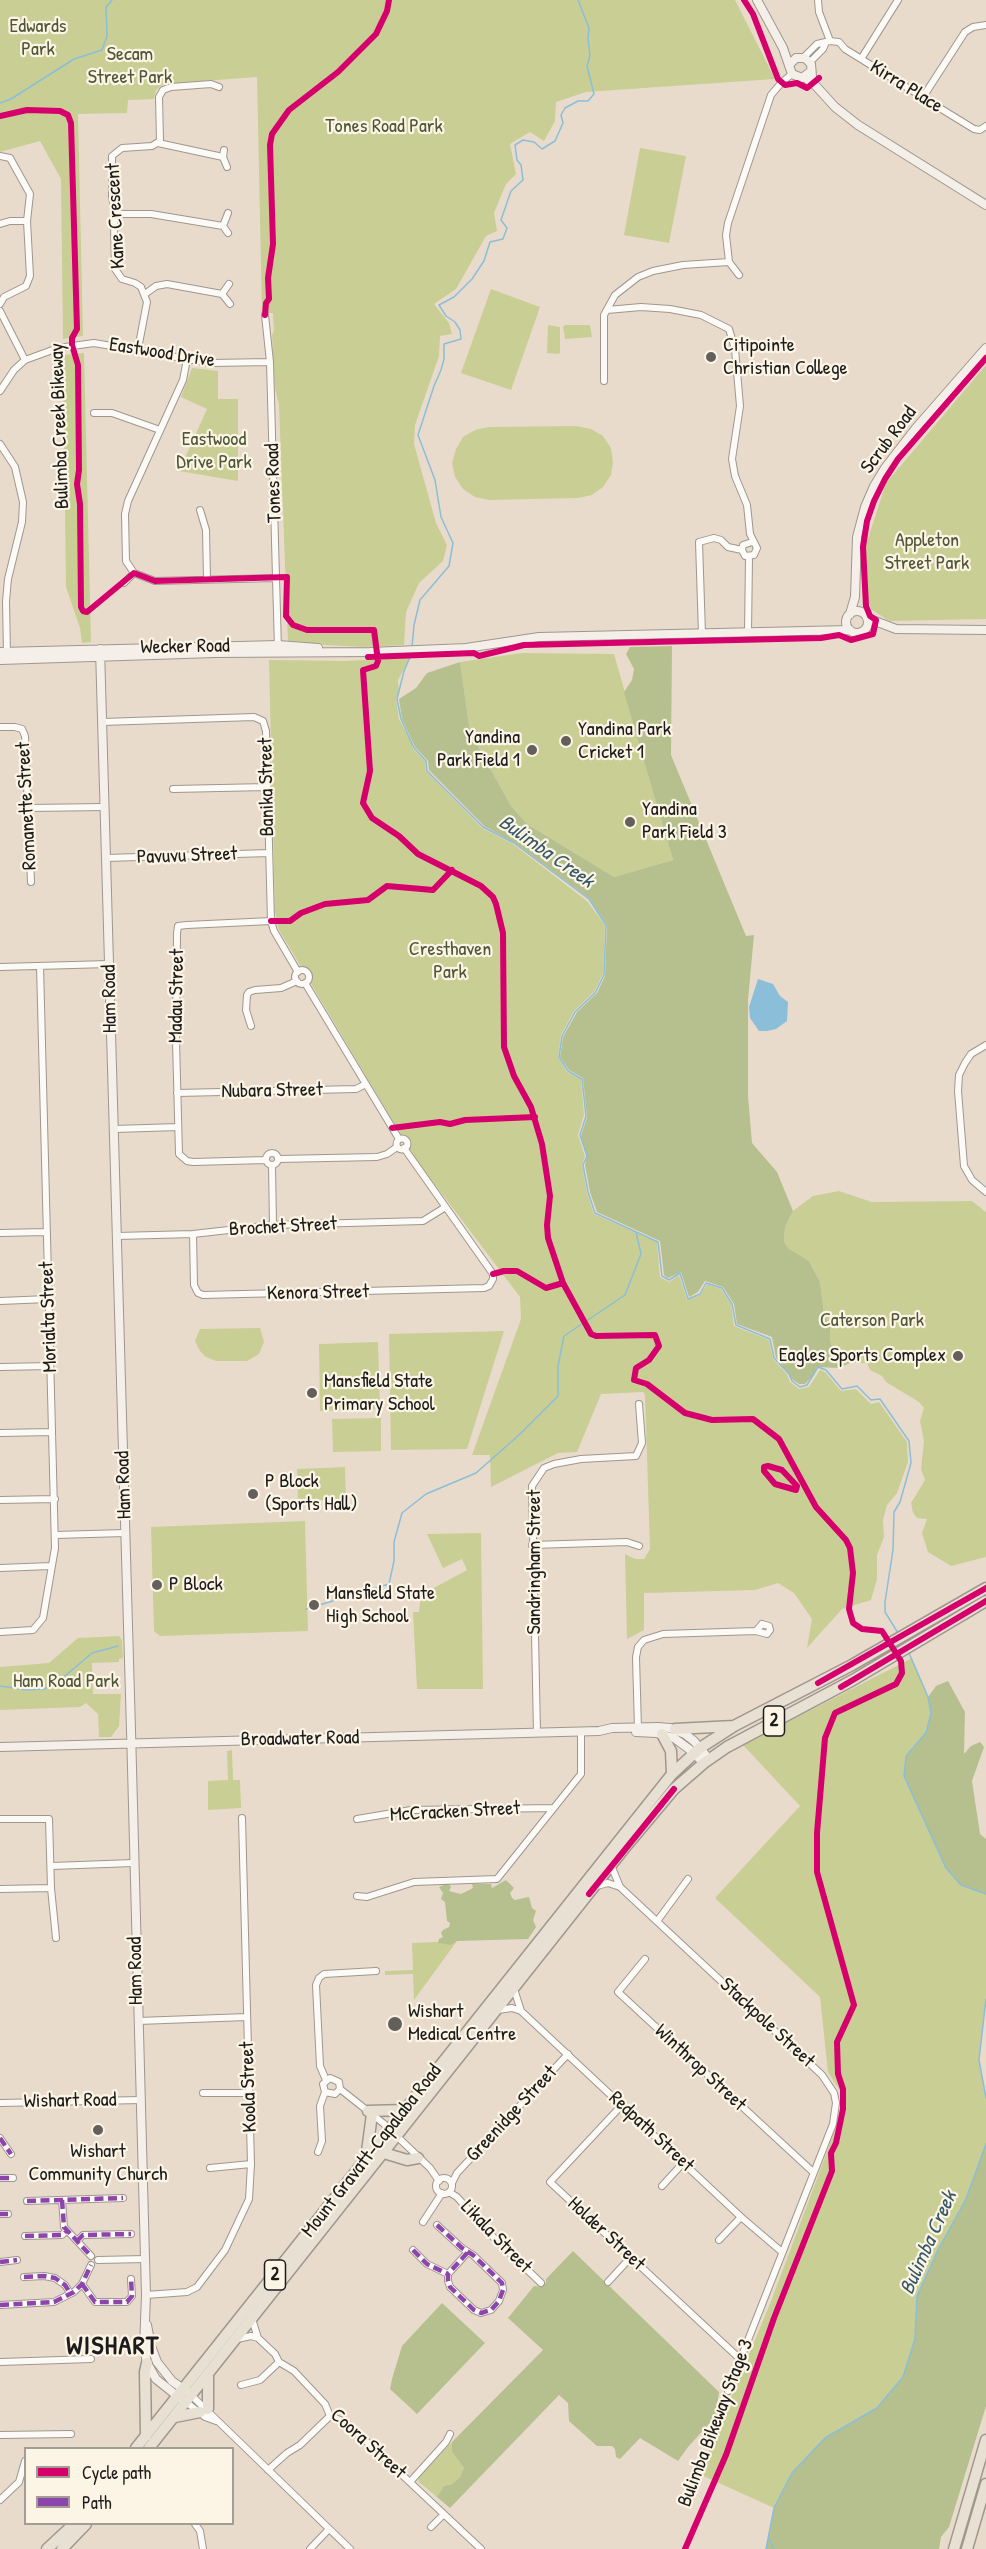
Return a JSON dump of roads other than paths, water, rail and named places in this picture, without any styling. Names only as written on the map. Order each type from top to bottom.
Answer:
[{"type":"highway","name":"Mount Gravatt-Capalaba Road","points":[[137,2447],[185,2396],[208,2376],[251,2318],[384,2153],[405,2110],[672,1774],[697,1751],[734,1726],[884,1647],[986,1588]]},
{"type":"highway","name":"Mount Gravatt-Capalaba Road","points":[[150,2447],[175,2417],[185,2396],[366,2160],[393,2133],[497,2010],[664,1800],[706,1761],[754,1731],[889,1659],[986,1601]]},
{"type":"highway","points":[[675,1729],[734,1726]]},
{"type":"highway","points":[[662,1734],[671,1751],[672,1774]]},
{"type":"highway","points":[[366,2160],[370,2112],[380,2109],[405,2110]]},
{"type":"highway","points":[[384,2153],[407,2160],[418,2158]]},
{"type":"highway","points":[[146,2436],[145,2372],[147,2363]]},
{"type":"highway","points":[[175,2417],[204,2411],[208,2376]]},
{"type":"highway","points":[[954,2549],[986,2440]]},
{"type":"highway","points":[[967,2549],[986,2484]]},
{"type":"highway","points":[[47,2549],[72,2525]]},
{"type":"highway","points":[[62,2549],[84,2525]]},
{"type":"street","points":[[757,0],[783,48],[800,60],[807,75],[835,107],[858,125],[986,205]]},
{"type":"street","points":[[739,276],[729,262],[726,236],[728,223],[767,105],[776,88],[792,74],[800,60],[818,44],[828,41],[819,12],[818,0]]},
{"type":"street","points":[[861,59],[898,0]]},
{"type":"street","points":[[925,94],[966,32],[972,27],[986,25]]},
{"type":"street","name":"Kirra Place","points":[[828,41],[839,42],[861,59],[916,93],[925,94],[930,102],[974,129],[985,128]]},
{"type":"street","points":[[792,74],[799,78],[807,75]]},
{"type":"street","points":[[219,87],[211,84],[171,87],[163,90],[159,97],[161,138],[158,143],[224,154],[227,167]]},
{"type":"street","name":"Kane Crescent","points":[[138,349],[147,302],[145,294],[135,283],[118,276],[115,269],[114,223],[117,214],[112,198],[112,156],[122,148],[152,146],[158,143]]},
{"type":"street","points":[[0,156],[10,158],[30,194],[30,211],[27,221],[30,281],[26,286],[4,297],[0,304]]},
{"type":"street","points":[[223,226],[228,213]]},
{"type":"street","points":[[117,214],[151,214],[223,226],[228,233]]},
{"type":"street","points":[[0,224],[10,221],[27,221]]},
{"type":"street","points":[[604,381],[604,315],[615,295],[638,277],[653,271],[682,265],[729,262]]},
{"type":"street","points":[[145,294],[156,286],[167,284],[222,294],[230,304]]},
{"type":"street","points":[[222,294],[229,284]]},
{"type":"street","points":[[608,310],[641,307],[670,309],[701,315],[729,329],[735,349],[740,406],[732,459],[735,476],[747,505],[752,542],[757,551],[749,557]]},
{"type":"street","points":[[0,311],[26,360]]},
{"type":"street","name":"Tones Road","points":[[265,315],[270,362],[278,649]]},
{"type":"street","name":"Eastwood Drive","points":[[0,391],[14,370],[26,360],[58,348],[94,343],[211,363],[270,362]]},
{"type":"street","name":"Scrub Road","points":[[849,615],[855,597],[854,570],[860,522],[879,477],[916,428],[986,348]]},
{"type":"street","points":[[187,359],[183,380],[128,501],[125,514],[126,561],[134,573],[155,581],[276,578]]},
{"type":"street","points":[[94,413],[112,413],[160,430]]},
{"type":"street","points":[[0,444],[15,467],[23,502],[22,522],[8,579],[4,656]]},
{"type":"street","points":[[200,510],[206,530],[207,579]]},
{"type":"street","points":[[702,634],[699,542],[714,538],[721,540],[728,547],[742,550]]},
{"type":"street","points":[[749,557],[745,556],[742,550],[745,543],[752,542]]},
{"type":"street","points":[[748,633],[749,557]]},
{"type":"street","points":[[124,583],[134,573]]},
{"type":"street","name":"Scrub Road","points":[[855,597],[865,616]]},
{"type":"street","name":"Wecker Road","points":[[827,629],[856,611],[887,627]]},
{"type":"street","points":[[849,615],[847,624],[850,630]]},
{"type":"street","points":[[864,631],[868,625],[865,616]]},
{"type":"street","name":"Wecker Road","points":[[4,656],[278,649],[370,652],[445,649],[539,637],[748,633],[827,629],[850,630],[857,633],[887,627],[986,630]]},
{"type":"street","name":"Ham Road","points":[[100,653],[132,1743],[146,2295],[144,2348],[147,2363]]},
{"type":"street","name":"Banika Street","points":[[102,722],[259,718],[265,726],[271,921],[274,931],[298,972]]},
{"type":"street","name":"Romanette Street","points":[[0,728],[22,729],[25,736],[31,882]]},
{"type":"street","points":[[173,789],[267,787]]},
{"type":"street","points":[[28,808],[105,807]]},
{"type":"street","name":"Pavuvu Street","points":[[106,858],[269,853]]},
{"type":"street","name":"Madau Street","points":[[266,1160],[193,1161],[182,1158],[178,1147],[177,1094],[178,926],[271,921]]},
{"type":"street","points":[[0,967],[110,964]]},
{"type":"street","name":"Morialta Street","points":[[0,1632],[33,1630],[43,1618],[55,1535],[40,966]]},
{"type":"street","points":[[297,981],[298,972],[304,971],[308,974],[309,979],[305,983]]},
{"type":"street","points":[[251,1026],[246,1010],[249,992],[281,988],[297,981],[305,983],[399,1139],[396,1143],[444,1208]]},
{"type":"street","points":[[986,1045],[971,1054],[965,1063],[959,1075],[958,1090],[964,1166],[972,1180],[986,1192]]},
{"type":"street","name":"Nubara Street","points":[[177,1094],[356,1089],[366,1084]]},
{"type":"street","points":[[114,1129],[178,1127]]},
{"type":"street","points":[[273,1225],[272,1165],[266,1160],[272,1154],[278,1159],[377,1156],[401,1148]]},
{"type":"street","points":[[272,1165],[276,1164],[278,1159]]},
{"type":"street","name":"Brochet Street","points":[[117,1236],[193,1234],[273,1225],[423,1221],[444,1208]]},
{"type":"street","name":"Kenora Street","points":[[193,1234],[194,1285],[198,1293],[203,1295],[484,1288],[489,1286],[493,1274],[444,1208]]},
{"type":"street","points":[[0,1233],[47,1232]]},
{"type":"street","points":[[0,1301],[48,1299]]},
{"type":"street","points":[[0,1367],[50,1366]]},
{"type":"street","name":"Sandringham Street","points":[[537,1733],[532,1485],[544,1468],[567,1461],[636,1456],[642,1443],[639,1404]]},
{"type":"street","points":[[0,1433],[52,1432]]},
{"type":"street","points":[[0,1500],[55,1499]]},
{"type":"street","points":[[55,1535],[125,1533]]},
{"type":"street","points":[[532,1545],[627,1542],[639,1546]]},
{"type":"street","points":[[0,1568],[51,1566]]},
{"type":"street","points":[[638,1730],[636,1657],[638,1647],[644,1640],[663,1634],[756,1631]]},
{"type":"street","name":"Broadwater Road","points":[[0,1747],[581,1731],[611,1733],[663,1727],[675,1729],[690,1737],[697,1751],[706,1761]]},
{"type":"street","name":"Broadwater Road","points":[[638,1730],[662,1734],[697,1751]]},
{"type":"street","points":[[357,1896],[367,1897],[414,1882],[496,1879],[581,1774],[581,1731]]},
{"type":"street","name":"McCracken Street","points":[[357,1819],[411,1810],[553,1808]]},
{"type":"street","name":"Koola Street","points":[[146,2295],[187,2292],[201,2282],[225,2250],[249,2199],[251,2164],[242,1818]]},
{"type":"street","points":[[0,1819],[49,1819],[51,1888],[56,1938]]},
{"type":"street","points":[[52,1866],[134,1863]]},
{"type":"street","name":"Stackpole Street","points":[[611,1865],[620,1887],[822,2075],[834,2093],[836,2112],[728,2391]]},
{"type":"street","points":[[658,1920],[688,1879]]},
{"type":"street","points":[[593,1888],[608,1883],[620,1887]]},
{"type":"street","points":[[0,1890],[51,1888]]},
{"type":"street","name":"Winthrop Street","points":[[645,1959],[618,1992],[813,2172]]},
{"type":"street","points":[[318,2152],[322,2141],[320,2106],[326,2092],[323,2086],[326,2080],[320,2066],[316,1985],[324,1974],[376,1971]]},
{"type":"street","name":"Redpath Street","points":[[514,1989],[521,2011],[741,2217],[782,2252]]},
{"type":"street","points":[[497,2010],[513,2008],[521,2011]]},
{"type":"street","points":[[138,2021],[247,2017]]},
{"type":"street","name":"Greenidge Street","points":[[452,2183],[457,2174],[567,2054]]},
{"type":"street","points":[[326,2080],[337,2080],[340,2089],[370,2112],[441,2180],[449,2180],[452,2183],[449,2192],[441,2193]]},
{"type":"street","points":[[326,2092],[335,2094],[340,2089]]},
{"type":"street","points":[[203,2093],[249,2093]]},
{"type":"street","name":"Wishart Road","points":[[0,2103],[141,2100]]},
{"type":"street","name":"Holder Street","points":[[622,2105],[550,2182],[740,2359]]},
{"type":"street","points":[[0,2138],[11,2154]]},
{"type":"street","points":[[662,2186],[684,2162]]},
{"type":"street","points":[[210,2168],[251,2164]]},
{"type":"street","name":"Greenidge Street","points":[[441,2180],[457,2174]]},
{"type":"street","points":[[0,2178],[13,2178]]},
{"type":"street","points":[[441,2180],[437,2188],[441,2193]]},
{"type":"street","name":"Likala Street","points":[[449,2192],[457,2197],[489,2234],[541,2283]]},
{"type":"street","points":[[423,2222],[441,2193]]},
{"type":"street","points":[[27,2201],[123,2198]]},
{"type":"street","points":[[62,2200],[63,2224],[66,2231],[91,2256]]},
{"type":"street","points":[[0,2214],[8,2214]]},
{"type":"street","points":[[719,2240],[741,2217]]},
{"type":"street","points":[[437,2225],[502,2283],[503,2290],[499,2301],[491,2310],[481,2313],[474,2310],[450,2287],[448,2274]]},
{"type":"street","points":[[26,2236],[62,2235],[66,2231]]},
{"type":"street","points":[[77,2241],[83,2235],[131,2234]]},
{"type":"street","points":[[413,2250],[427,2264],[448,2274]]},
{"type":"street","points":[[448,2274],[468,2252]]},
{"type":"street","points":[[608,2282],[631,2257]]},
{"type":"street","points":[[98,2260],[145,2259]]},
{"type":"street","points":[[0,2262],[17,2260]]},
{"type":"street","points":[[0,2305],[44,2304],[70,2293],[82,2284],[91,2265]]},
{"type":"street","points":[[24,2277],[55,2278],[65,2285],[70,2293]]},
{"type":"street","points":[[82,2284],[95,2302],[127,2302],[132,2296],[131,2279]]},
{"type":"street","name":"Coora Street","points":[[251,2318],[258,2338],[279,2362],[286,2365],[325,2404],[330,2415],[345,2422],[481,2549]]},
{"type":"street","name":"Ham Road","points":[[146,2322],[157,2362],[185,2396]]},
{"type":"street","points":[[237,2339],[251,2336],[258,2338]]},
{"type":"street","points":[[0,2362],[91,2359]]},
{"type":"street","points":[[241,2385],[260,2380],[279,2362]]},
{"type":"street","points":[[147,2363],[161,2385],[185,2396],[217,2422],[350,2549]]},
{"type":"street","points":[[268,2470],[300,2445],[330,2415]]},
{"type":"street","points":[[0,2435],[71,2434]]},
{"type":"street","points":[[410,2482],[447,2442],[450,2434]]},
{"type":"street","points":[[0,2500],[19,2482],[24,2464]]},
{"type":"street","points":[[431,2527],[444,2514]]},
{"type":"street","points":[[196,2525],[200,2531],[203,2549]]},
{"type":"street","points":[[310,2549],[329,2529]]},
{"type":"water","points":[[758,979],[773,984],[780,996],[788,1002],[787,1021],[776,1029],[759,1031],[750,1018],[749,1007]]},
{"type":"waterway","name":"Bulimba Creek","points":[[0,103],[11,99],[74,59],[102,50],[107,36],[106,7],[112,0]]},
{"type":"waterway","name":"Bulimba Creek","points":[[412,647],[420,600],[449,566],[453,543],[441,517],[435,480],[418,435],[441,370],[444,344],[461,339],[460,330],[455,322],[446,316],[439,305],[454,297],[472,279],[484,261],[490,242],[503,239],[507,228],[501,220],[511,191],[523,180],[515,145],[523,140],[534,142],[542,149],[555,141],[563,123],[561,115],[565,108],[578,101],[588,101],[594,94],[587,66],[590,55],[589,28],[578,0]]},
{"type":"waterway","name":"Bulimba Creek","points":[[411,655],[404,671],[397,699],[401,719],[414,748],[426,761],[427,771],[483,827],[514,843],[589,899],[606,925],[604,975],[595,993],[575,1012],[562,1036],[559,1057],[568,1071],[582,1079],[586,1116],[580,1135],[587,1156],[583,1165],[595,1213],[658,1242],[662,1276],[669,1280],[680,1273],[688,1299],[700,1294],[706,1283],[722,1288],[732,1304],[736,1325],[770,1339],[774,1358],[789,1374],[792,1381],[800,1387],[807,1385],[818,1367],[826,1370],[842,1389],[857,1386],[871,1400],[880,1399],[909,1441],[911,1463],[900,1502],[894,1512],[893,1550],[885,1602],[885,1612],[898,1633]]},
{"type":"waterway","points":[[306,1609],[389,1584],[394,1561],[394,1542],[402,1513],[426,1494],[476,1473],[558,1396],[558,1366],[564,1336],[625,1295],[641,1254],[636,1232]]},
{"type":"waterway","points":[[0,1686],[27,1690],[44,1689],[59,1681],[92,1653],[118,1646]]},
{"type":"waterway","name":"Bulimba Creek","points":[[909,1653],[928,1697],[931,1713],[926,1733],[906,1756],[904,1776],[946,1868],[961,1885],[986,1894]]},
{"type":"waterway","name":"Bulimba Creek","points":[[986,1999],[979,2060],[986,2098]]},
{"type":"waterway","name":"Bulimba Creek","points":[[766,2549],[774,2508],[792,2473],[825,2438],[877,2408],[903,2377],[915,2339],[917,2296],[938,2250],[966,2199],[986,2144]]},
{"type":"waterway","points":[[769,2539],[774,2549]]},
{"type":"place","name":"Citipointe Christian College","points":[[711,357]]},
{"type":"place","name":"Yandina Park Cricket 1","points":[[566,741]]},
{"type":"place","name":"Yandina Park Field 1","points":[[532,750]]},
{"type":"place","name":"Yandina Park Field 3","points":[[630,822]]},
{"type":"place","name":"Eagles Sports Complex","points":[[958,1356]]},
{"type":"place","name":"Mansfield State Primary School","points":[[312,1393]]},
{"type":"place","name":"P Block (Sports Hall)","points":[[253,1494]]},
{"type":"place","name":"P Block","points":[[157,1585]]},
{"type":"place","name":"Mansfield State High School","points":[[314,1605]]},
{"type":"place","name":"Wishart Medical Centre","points":[[395,2024]]},
{"type":"place","name":"Wishart Community Church","points":[[98,2130]]},
{"type":"district","name":"WISHART","points":[[113,2347]]},
{"type":"park label","name":"Edwards Park","points":[[38,38]]},
{"type":"park label","name":"Secam Street Park","points":[[130,66]]},
{"type":"park label","name":"Tones Road Park","points":[[384,127]]},
{"type":"park label","name":"Eastwood Drive Park","points":[[214,452]]},
{"type":"park label","name":"Appleton Street Park","points":[[927,552]]},
{"type":"park label","name":"Cresthaven Park","points":[[450,962]]},
{"type":"park label","name":"Caterson Park","points":[[872,1321]]},
{"type":"park label","name":"Ham Road Park","points":[[66,1682]]}]
